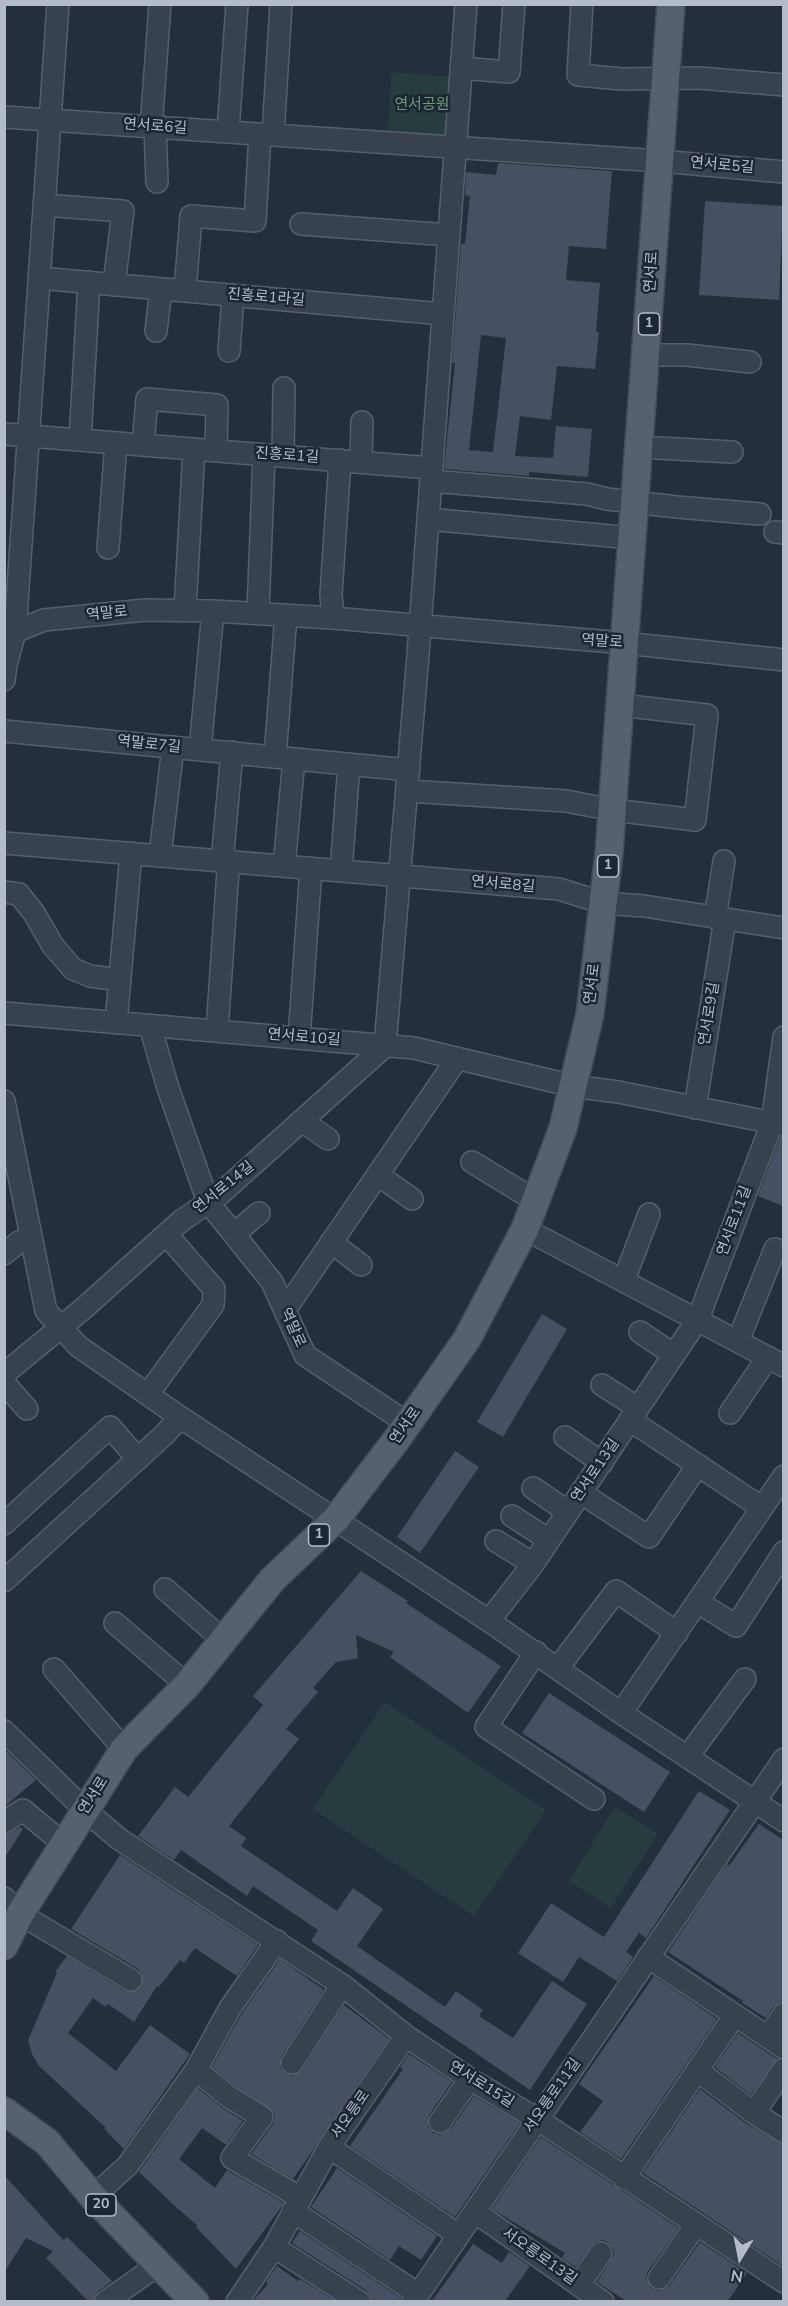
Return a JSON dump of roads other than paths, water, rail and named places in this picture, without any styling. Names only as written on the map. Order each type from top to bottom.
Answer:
[{"type":"main road","name":"연서로","points":[[4,1946],[12,1906],[65,1845],[124,1749],[187,1686],[272,1580],[336,1519],[397,1439],[467,1339],[525,1229],[563,1128],[590,1014],[613,810],[671,4]]},
{"type":"main road","name":"20","points":[[4,2111],[47,2142],[93,2197],[195,2301]]},
{"type":"street","points":[[4,680],[28,435],[58,4]]},
{"type":"street","points":[[158,182],[155,127],[152,115],[160,4]]},
{"type":"street","points":[[228,132],[237,4]]},
{"type":"street","points":[[185,291],[192,216],[255,220],[281,4]]},
{"type":"street","points":[[385,1046],[401,876],[466,4]]},
{"type":"street","points":[[461,68],[509,72],[514,4]]},
{"type":"street","points":[[582,4],[578,75],[622,79],[705,78],[783,85]]},
{"type":"street","name":"연서로6길","points":[[4,117],[660,161]]},
{"type":"street","name":"연서로5길","points":[[660,161],[783,172]]},
{"type":"street","points":[[44,205],[123,211],[114,285]]},
{"type":"street","points":[[301,224],[449,235]]},
{"type":"street","name":"진흥로1라길","points":[[39,278],[443,314]]},
{"type":"street","points":[[80,440],[89,282]]},
{"type":"street","points":[[156,331],[161,289]]},
{"type":"street","points":[[228,351],[233,295]]},
{"type":"street","points":[[647,355],[687,355],[750,362]]},
{"type":"street","points":[[258,613],[274,455],[285,388]]},
{"type":"street","points":[[143,445],[147,399],[217,405],[216,451]]},
{"type":"street","points":[[333,618],[331,594],[350,461],[362,422]]},
{"type":"street","name":"진흥로1길","points":[[4,434],[350,461],[431,474]]},
{"type":"street","points":[[108,548],[116,443]]},
{"type":"street","points":[[639,447],[732,452]]},
{"type":"street","points":[[185,610],[194,449]]},
{"type":"street","points":[[431,474],[587,494],[607,499],[760,514]]},
{"type":"street","points":[[428,519],[632,538]]},
{"type":"street","name":"역말로","points":[[10,634],[44,620],[145,610],[185,610],[420,625],[783,660]]},
{"type":"street","points":[[200,750],[213,611]]},
{"type":"street","points":[[284,866],[285,615]]},
{"type":"street","points":[[284,758],[349,764],[408,780],[695,820],[707,715],[620,705]]},
{"type":"street","name":"역말로7길","points":[[4,731],[284,758]]},
{"type":"street","points":[[160,855],[173,747]]},
{"type":"street","points":[[217,1032],[228,870],[223,851],[231,753]]},
{"type":"street","points":[[341,871],[349,764]]},
{"type":"street","name":"연서로8길","points":[[4,843],[559,889],[603,903],[644,906],[783,928]]},
{"type":"street","points":[[116,1023],[131,853]]},
{"type":"street","name":"연서로9길","points":[[695,1108],[720,918],[724,861]]},
{"type":"street","points":[[299,1038],[311,868]]},
{"type":"street","points":[[4,892],[19,894],[34,913],[52,946],[73,969],[90,976],[120,980]]},
{"type":"street","name":"연서로10길","points":[[4,1012],[414,1048],[573,1086]]},
{"type":"street","points":[[150,1026],[168,1088],[208,1202]]},
{"type":"street","points":[[573,1086],[618,1092],[778,1124],[783,1037]]},
{"type":"street","name":"연서로14길","points":[[4,1374],[83,1309],[166,1234],[220,1194],[385,1046]]},
{"type":"street","points":[[285,1310],[457,1059]]},
{"type":"street","points":[[6,1112],[46,1311],[78,1346],[180,1417],[536,1652],[621,1713],[783,1821]]},
{"type":"street","points":[[302,1121],[328,1139]]},
{"type":"street","name":"연서로11길","points":[[698,1319],[778,1124]]},
{"type":"street","points":[[472,1162],[536,1201]]},
{"type":"street","points":[[378,1174],[412,1200]]},
{"type":"street","name":"역말로","points":[[208,1202],[272,1282],[305,1355],[407,1423]]},
{"type":"street","points":[[234,1234],[259,1213]]},
{"type":"street","points":[[624,1280],[650,1214]]},
{"type":"street","points":[[525,1229],[776,1361],[730,1413]]},
{"type":"street","points":[[148,1394],[213,1305],[214,1289],[166,1234]]},
{"type":"street","points":[[4,1254],[19,1242],[31,1237]]},
{"type":"street","points":[[331,1242],[361,1265]]},
{"type":"street","points":[[738,1341],[775,1249]]},
{"type":"street","name":"연서로13길","points":[[489,1621],[533,1564],[698,1319]]},
{"type":"street","points":[[640,1332],[674,1355]]},
{"type":"street","points":[[4,1383],[27,1409]]},
{"type":"street","points":[[602,1384],[634,1414],[698,1465],[762,1508]]},
{"type":"street","points":[[4,1581],[138,1459],[180,1417]]},
{"type":"street","points":[[4,1524],[110,1427],[138,1459]]},
{"type":"street","points":[[565,1437],[602,1462]]},
{"type":"street","points":[[581,1493],[649,1537],[698,1465]]},
{"type":"street","points":[[621,1713],[782,1482]]},
{"type":"street","points":[[533,1488],[568,1512]]},
{"type":"street","points":[[512,1516],[549,1540]]},
{"type":"street","points":[[496,1541],[533,1564]]},
{"type":"street","points":[[698,1602],[736,1626],[783,1552]]},
{"type":"street","points":[[165,1589],[223,1640]]},
{"type":"street","points":[[558,1668],[615,1591],[677,1633]]},
{"type":"street","points":[[115,1623],[187,1686]]},
{"type":"street","points":[[536,1652],[486,1727],[594,1799]]},
{"type":"street","points":[[54,1669],[124,1749]]},
{"type":"street","points":[[688,1756],[745,1679]]},
{"type":"street","name":"연서로15길","points":[[4,1731],[85,1810],[119,1839],[342,1985],[406,2036],[470,2079],[537,2119],[783,2282]]},
{"type":"street","points":[[753,1801],[783,1759]]},
{"type":"street","name":"서오릉로11길","points":[[297,2205],[416,2298],[457,2234],[476,2212],[753,1801]]},
{"type":"street","points":[[4,1822],[23,1810],[65,1845]]},
{"type":"street","points":[[12,1906],[131,1980]]},
{"type":"street","points":[[93,2197],[128,2165],[196,2070],[230,2008],[277,1941]]},
{"type":"street","points":[[648,1957],[776,2042],[783,2014]]},
{"type":"street","points":[[292,2063],[342,1985]]},
{"type":"street","points":[[624,2178],[735,2014]]},
{"type":"street","name":"서오릉로","points":[[237,2301],[274,2247],[328,2147],[406,2036]]},
{"type":"street","points":[[754,2113],[783,2069]]},
{"type":"street","points":[[196,2070],[229,2097],[262,2117],[232,2158],[297,2205]]},
{"type":"street","points":[[697,2070],[783,2132]]},
{"type":"street","points":[[440,2122],[470,2079]]},
{"type":"street","points":[[328,2147],[457,2234]]},
{"type":"street","name":"서오릉로13길","points":[[476,2212],[603,2301]]},
{"type":"street","points":[[659,2278],[696,2225]]},
{"type":"street","points":[[274,2247],[360,2301]]},
{"type":"street","points":[[579,2285],[601,2253]]},
{"type":"street","points":[[105,2301],[158,2265]]},
{"type":"park label","name":"연서공원","points":[[422,105]]}]
